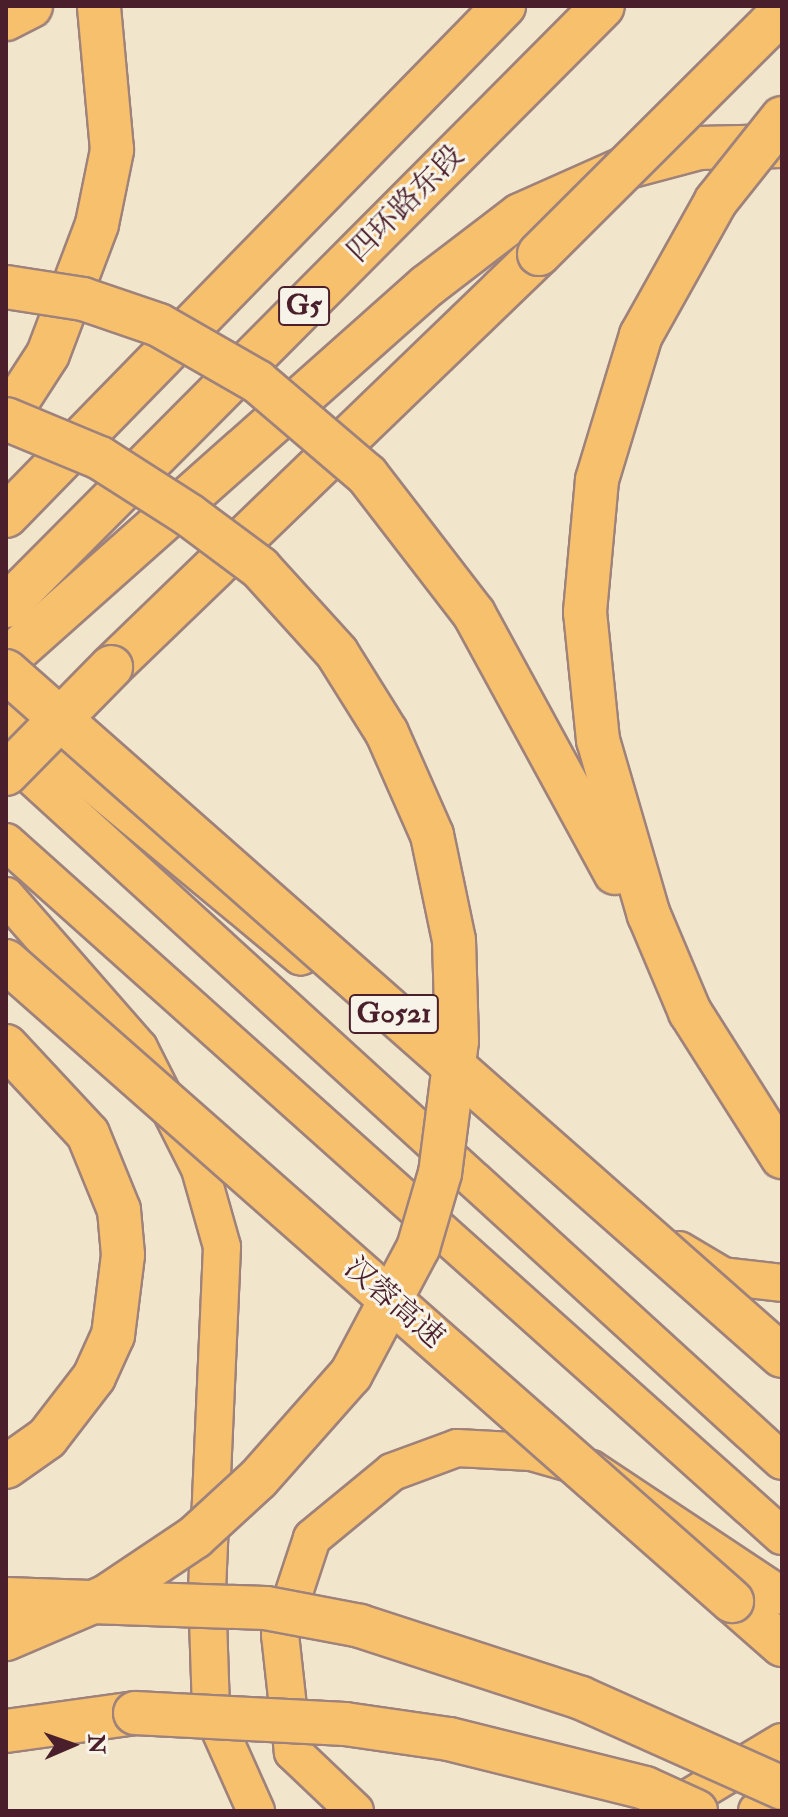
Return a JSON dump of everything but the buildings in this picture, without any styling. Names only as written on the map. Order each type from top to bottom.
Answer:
[{"type":"highway","points":[[6,19],[31,6]]},
{"type":"highway","points":[[6,1639],[107,1596],[195,1537],[351,1374],[418,1248],[440,1173],[457,1041],[454,940],[432,835],[387,733],[337,653],[260,568],[189,515],[100,458],[6,419],[48,354],[97,224],[112,150],[99,6]]},
{"type":"highway","name":"G5","points":[[6,516],[504,6]]},
{"type":"highway","name":"四环路东段","points":[[6,606],[603,6]]},
{"type":"highway","points":[[24,779],[782,12]]},
{"type":"highway","points":[[690,1012],[619,830],[598,740],[585,612],[589,542],[607,431],[641,335],[716,201],[782,118]]},
{"type":"highway","points":[[6,660],[427,286],[520,215],[628,167],[699,148],[782,146]]},
{"type":"highway","points":[[6,287],[83,299],[159,325],[258,382],[367,475],[474,614],[690,1012],[782,1157]]},
{"type":"highway","name":"G0521","points":[[6,671],[782,1356]]},
{"type":"highway","name":"汉蓉高速","points":[[6,961],[782,1645]]},
{"type":"highway","points":[[6,1046],[88,1134],[119,1210],[123,1255],[113,1335],[94,1377],[47,1438],[6,1467]]},
{"type":"highway","points":[[6,1599],[266,1608],[360,1626],[581,1698],[782,1788]]},
{"type":"highway","points":[[6,1731],[135,1713],[345,1724],[549,1763],[645,1788],[696,1811]]},
{"type":"main road","points":[[6,712],[603,1204],[723,1276],[782,1283]]},
{"type":"main road","points":[[6,753],[24,779],[782,1461]]},
{"type":"main road","points":[[6,842],[782,1536]]},
{"type":"main road","points":[[6,896],[139,1048],[200,1169],[222,1247],[207,1589],[211,1710],[256,1811]]},
{"type":"main road","points":[[355,1811],[293,1752],[280,1635],[312,1538],[392,1472],[457,1448],[531,1452],[591,1469],[782,1596]]},
{"type":"main road","points":[[667,1811],[782,1742]]},
{"type":"main road","points":[[757,1811],[782,1798]]}]
